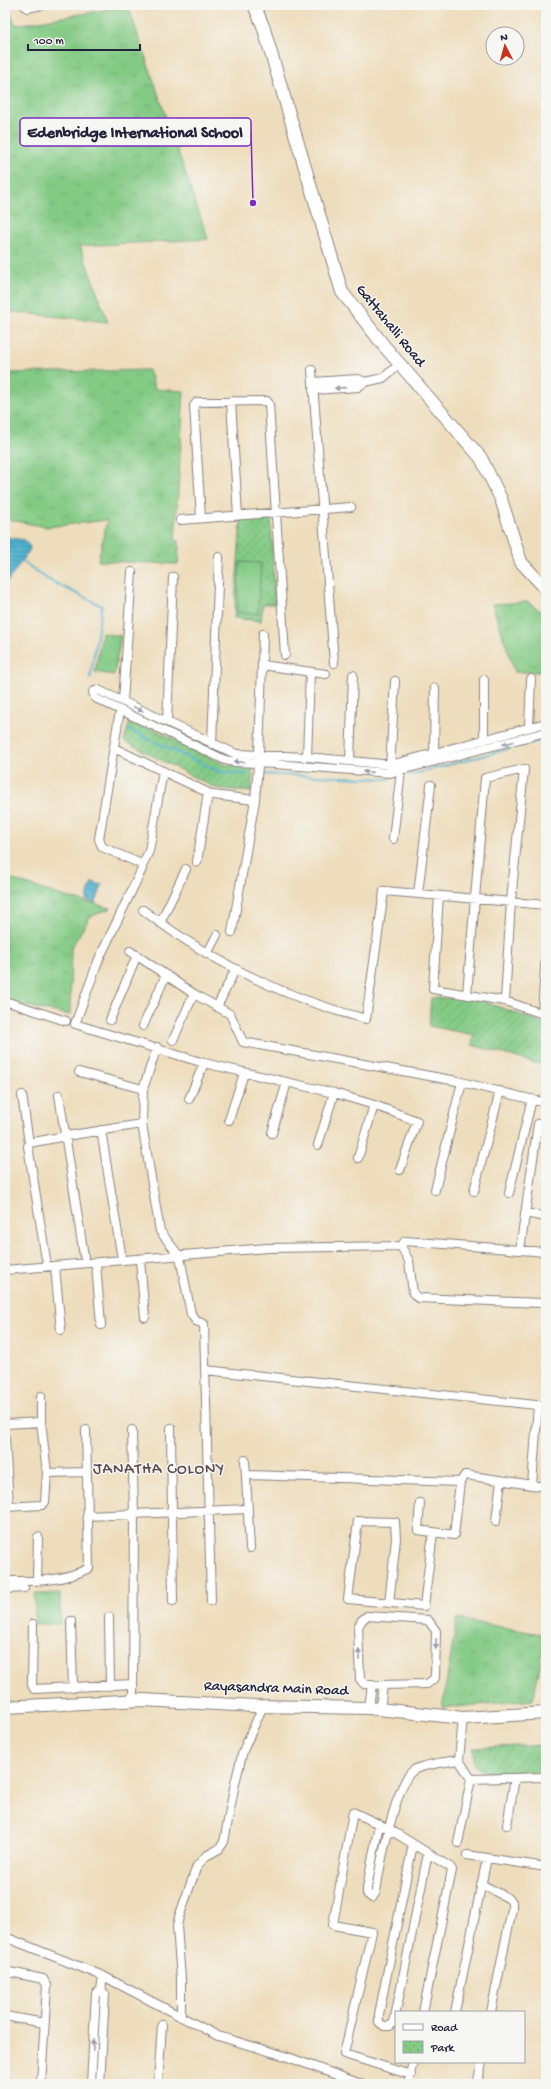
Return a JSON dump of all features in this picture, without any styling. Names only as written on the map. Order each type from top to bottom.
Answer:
[{"type":"main road","name":"Gattahalli Road","points":[[254,5],[262,26],[342,292],[400,364],[480,458],[501,499],[521,562],[546,589]]},
{"type":"main road","name":"Rayasandra Main Road","points":[[5,1707],[133,1700],[375,1709],[463,1718],[546,1713]]},
{"type":"street","points":[[24,5],[27,8],[42,5]]},
{"type":"street","points":[[313,386],[358,379],[365,382],[383,378],[400,364]]},
{"type":"street","points":[[312,370],[334,664]]},
{"type":"street","points":[[201,518],[194,406],[197,402],[263,400],[269,404],[285,656]]},
{"type":"street","points":[[231,401],[238,516]]},
{"type":"street","points":[[180,520],[322,511],[351,507]]},
{"type":"street","points":[[212,744],[219,557]]},
{"type":"street","points":[[123,701],[132,572]]},
{"type":"street","points":[[167,722],[173,577]]},
{"type":"street","points":[[232,932],[255,800],[263,634]]},
{"type":"street","points":[[262,665],[326,674]]},
{"type":"street","points":[[307,757],[310,672]]},
{"type":"street","points":[[350,761],[354,675]]},
{"type":"street","points":[[529,727],[530,679]]},
{"type":"street","points":[[484,680],[484,740]]},
{"type":"street","points":[[390,769],[395,681]]},
{"type":"street","points":[[434,753],[435,688]]},
{"type":"street","points":[[546,723],[434,753],[390,769],[258,759],[236,754],[98,690],[93,692],[95,698],[225,760],[235,762],[258,759],[307,757],[350,761],[390,769],[401,771],[546,732]]},
{"type":"street","points":[[120,710],[99,839],[102,847],[142,866]]},
{"type":"street","points":[[114,748],[208,793],[255,800]]},
{"type":"street","points":[[467,994],[485,778],[524,769],[511,901],[505,1001]]},
{"type":"street","points":[[163,771],[149,851],[99,959],[75,1024],[156,1047],[204,1063],[334,1093],[374,1105],[417,1121],[400,1170]]},
{"type":"street","points":[[393,839],[401,771]]},
{"type":"street","points":[[418,894],[431,785]]},
{"type":"street","points":[[197,862],[208,793]]},
{"type":"street","points":[[160,923],[186,869]]},
{"type":"street","points":[[143,910],[207,954],[235,970],[297,998],[366,1019],[384,892],[475,898],[546,905]]},
{"type":"street","points":[[440,896],[433,989],[505,1001],[544,1014],[546,952]]},
{"type":"street","points":[[207,954],[217,935]]},
{"type":"street","points":[[110,1020],[134,953],[194,994],[230,1014],[243,1042],[462,1082],[546,1103]]},
{"type":"street","points":[[217,1007],[235,970]]},
{"type":"street","points":[[143,1026],[166,975]]},
{"type":"street","points":[[173,1040],[194,994]]},
{"type":"street","points":[[5,1001],[66,1021]]},
{"type":"street","points":[[156,1047],[144,1089],[142,1124],[160,1231],[180,1257],[191,1314],[196,1321],[204,1324],[210,1512],[211,1601]]},
{"type":"street","points":[[189,1099],[204,1063]]},
{"type":"street","points":[[79,1072],[144,1089]]},
{"type":"street","points":[[229,1120],[244,1073]]},
{"type":"street","points":[[272,1133],[287,1082]]},
{"type":"street","points":[[435,1190],[462,1082]]},
{"type":"street","points":[[474,1191],[500,1091]]},
{"type":"street","points":[[318,1145],[334,1093]]},
{"type":"street","points":[[22,1095],[29,1143],[28,1146],[46,1259]]},
{"type":"street","points":[[60,1095],[84,1256]]},
{"type":"street","points":[[509,1193],[532,1099]]},
{"type":"street","points":[[358,1158],[374,1105]]},
{"type":"street","points":[[29,1143],[142,1124]]},
{"type":"street","points":[[520,1250],[538,1124]]},
{"type":"street","points":[[101,1130],[121,1253]]},
{"type":"street","points":[[525,1213],[546,1217]]},
{"type":"street","points":[[401,1246],[405,1241],[409,1241],[546,1252]]},
{"type":"street","points":[[5,1270],[180,1257],[268,1248],[401,1246]]},
{"type":"street","points":[[401,1246],[409,1261],[413,1292],[418,1298],[542,1303]]},
{"type":"street","points":[[140,1260],[145,1317]]},
{"type":"street","points":[[96,1264],[101,1325]]},
{"type":"street","points":[[56,1267],[61,1330]]},
{"type":"street","points":[[205,1370],[542,1406],[532,1485]]},
{"type":"street","points":[[5,1438],[7,1507],[42,1505],[45,1502],[47,1473],[41,1422],[41,1396]]},
{"type":"street","points":[[5,1424],[41,1422]]},
{"type":"street","points":[[171,1428],[174,1601]]},
{"type":"street","points":[[5,1581],[37,1581],[68,1578],[89,1568],[86,1430]]},
{"type":"street","points":[[132,1430],[134,1514],[133,1700]]},
{"type":"street","points":[[245,1460],[250,1548]]},
{"type":"street","points":[[47,1473],[87,1472]]},
{"type":"street","points":[[420,1503],[418,1530],[454,1535],[460,1482],[466,1474],[546,1487]]},
{"type":"street","points":[[246,1475],[460,1482]]},
{"type":"street","points":[[496,1521],[501,1480]]},
{"type":"street","points":[[87,1516],[210,1512],[248,1509]]},
{"type":"street","points":[[389,1603],[396,1539],[395,1522],[358,1520],[348,1599],[389,1603],[424,1606],[433,1533]]},
{"type":"street","points":[[37,1581],[38,1537]]},
{"type":"street","points":[[5,1590],[24,1588]]},
{"type":"street","points":[[367,1616],[428,1620],[436,1631],[435,1678],[427,1684],[372,1684],[364,1684],[360,1679],[358,1627],[362,1620],[367,1616]]},
{"type":"street","points":[[109,1617],[110,1686]]},
{"type":"street","points":[[71,1621],[74,1688]]},
{"type":"street","points":[[33,1624],[32,1685],[34,1689],[133,1684]]},
{"type":"street","points":[[372,1684],[375,1709]]},
{"type":"street","points":[[375,1709],[383,1685]]},
{"type":"street","points":[[180,2016],[181,1979],[177,1926],[179,1917],[197,1866],[206,1856],[219,1849],[224,1842],[235,1783],[243,1751],[263,1706]]},
{"type":"street","points":[[458,1843],[471,1779],[459,1760],[463,1718]]},
{"type":"street","points":[[379,1824],[367,1888],[369,1897],[372,1898],[376,1892],[389,1828],[396,1804],[408,1776],[413,1770],[459,1760]]},
{"type":"street","points":[[471,1779],[546,1777]]},
{"type":"street","points":[[507,1825],[515,1778]]},
{"type":"street","points":[[411,2075],[344,2054],[372,1932],[334,1924],[354,1812],[389,1828],[450,1867],[452,1870],[423,2011]]},
{"type":"street","points":[[395,2017],[394,2022],[390,2026],[384,2026],[379,2022],[379,2014],[413,1844]]},
{"type":"street","points":[[396,2011],[428,1854]]},
{"type":"street","points":[[467,1855],[546,1867]]},
{"type":"street","points":[[455,2011],[487,1858]]},
{"type":"street","points":[[536,1865],[546,1871]]},
{"type":"street","points":[[481,1884],[508,1898],[512,1902],[491,2011]]},
{"type":"street","points":[[5,1937],[103,1976],[218,2036],[285,2056],[361,2084]]},
{"type":"street","points":[[5,1971],[43,1978],[47,1986],[41,2084]]},
{"type":"street","points":[[91,2084],[96,1993],[101,1990],[103,1976]]},
{"type":"street","points":[[100,2084],[105,1994],[101,1990]]},
{"type":"street","points":[[5,2016],[44,2023]]},
{"type":"street","points":[[158,2084],[162,2025]]},
{"type":"street","points":[[408,2084],[413,2063]]},
{"type":"street","points":[[478,2084],[482,2063]]},
{"type":"green space","points":[[5,5],[7,5],[16,25],[128,6],[208,239],[80,246],[108,322],[5,311]]},
{"type":"green space","points":[[149,370],[155,389],[184,391],[175,541],[179,541],[178,564],[98,561],[107,520],[47,527],[5,519],[5,373]]},
{"type":"green space","points":[[271,518],[275,604],[263,604],[261,621],[234,618],[241,519]]},
{"type":"green space","points":[[240,562],[261,563],[258,614],[237,612]]},
{"type":"green space","points":[[528,602],[546,615],[546,672],[515,672],[492,604]]},
{"type":"green space","points":[[102,633],[121,636],[114,675],[95,672]]},
{"type":"green space","points":[[131,718],[226,765],[253,766],[251,792],[215,788],[124,741]]},
{"type":"green space","points":[[5,877],[65,897],[111,908],[90,917],[71,948],[70,1015],[5,1002]]},
{"type":"green space","points":[[431,998],[477,999],[546,1024],[546,1066],[472,1045],[474,1035],[429,1026]]},
{"type":"green space","points":[[35,1594],[60,1594],[60,1624],[35,1624]]},
{"type":"green space","points":[[457,1619],[546,1635],[533,1700],[442,1708]]},
{"type":"green space","points":[[546,1745],[546,1771],[487,1773],[475,1766],[473,1748]]},
{"type":"water","points":[[5,537],[25,540],[30,547],[29,551],[5,585]]},
{"type":"water","points":[[92,882],[102,885],[96,903],[86,900]]},
{"type":"waterway","points":[[19,562],[22,561],[47,579],[102,606],[90,679]]},
{"type":"waterway","points":[[129,730],[220,772],[246,774]]},
{"type":"waterway","points":[[410,775],[542,740]]},
{"type":"waterway","points":[[262,774],[390,779]]},
{"type":"place","name":"Edenbridge International School","points":[[253,203]]},
{"type":"district","name":"JANATHA COLONY","points":[[159,1470]]}]
